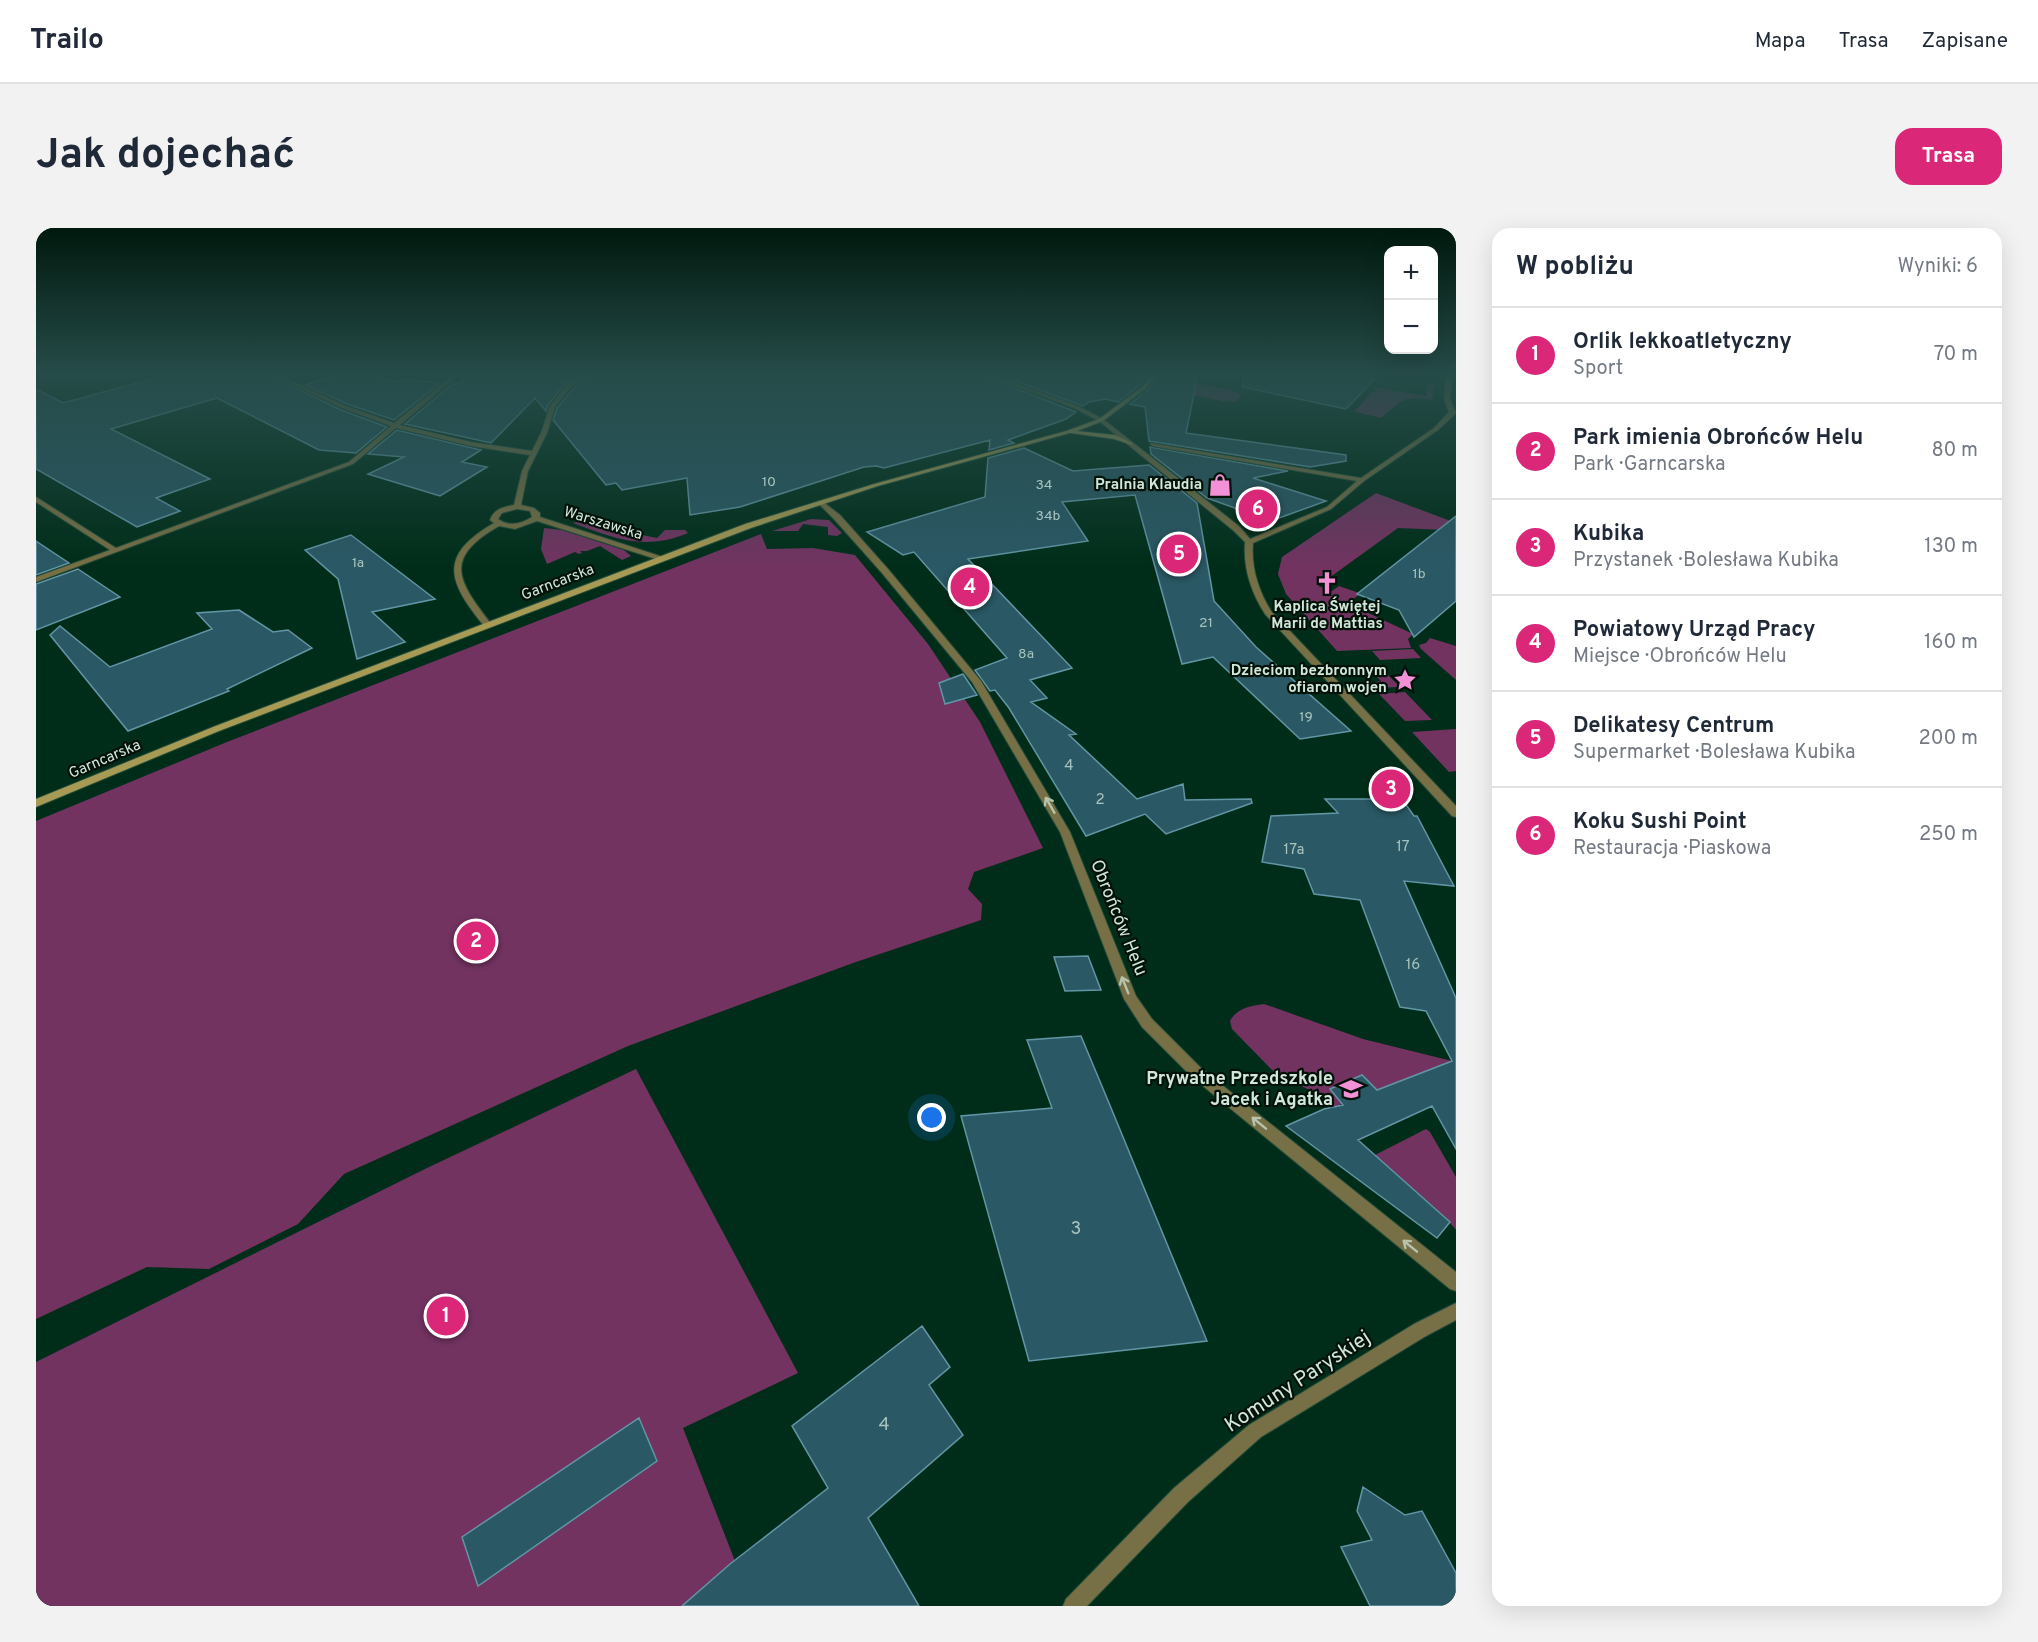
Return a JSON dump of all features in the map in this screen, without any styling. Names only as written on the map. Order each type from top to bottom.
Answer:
[{"type":"street","points":[[36,580],[113,549],[351,463],[380,438]]},
{"type":"street","points":[[453,438],[534,453]]},
{"type":"street","points":[[498,524],[494,520],[495,515],[502,510],[517,507],[525,471],[541,438]]},
{"type":"street","name":"Garncarska","points":[[36,803],[216,729],[662,558],[820,502],[1046,438]]},
{"type":"street","points":[[1118,438],[1130,444]]},
{"type":"street","points":[[1123,438],[1237,529],[1249,542],[1251,572],[1259,597],[1268,612],[1456,813]]},
{"type":"street","points":[[1249,542],[1329,508],[1362,480],[1422,438]]},
{"type":"street","points":[[1152,444],[1362,480]]},
{"type":"street","points":[[36,500],[113,549]]},
{"type":"street","name":"Obrońców Helu","points":[[820,502],[837,517],[885,571],[976,681],[1065,832],[1131,999],[1147,1023],[1197,1073],[1456,1282]]},
{"type":"street","name":"Warszawska","points":[[517,507],[532,509],[536,513],[536,518],[662,558]]},
{"type":"street","points":[[488,625],[470,603],[458,578],[458,561],[463,550],[473,540],[498,524],[519,526],[536,518]]},
{"type":"street","name":"Komuny Paryskiej","points":[[1073,1606],[1181,1495],[1255,1431],[1420,1330],[1456,1311]]},
{"type":"shaded area","points":[[1376,493],[1456,523],[1446,530],[1398,528],[1318,586],[1332,591],[1339,586],[1359,593],[1347,603],[1413,634],[1408,639],[1411,648],[1337,651],[1286,594],[1278,574],[1282,557]]},
{"type":"shaded area","points":[[596,516],[608,522],[602,527],[657,538],[665,530],[685,530],[688,533],[658,541],[630,541],[573,523]]},
{"type":"shaded area","points":[[811,519],[829,520],[842,533],[837,536],[828,535],[828,527],[803,524],[798,531],[772,531]]},
{"type":"shaded area","points":[[544,528],[562,530],[624,550],[631,556],[622,560],[600,546],[580,551],[582,553],[579,554],[575,552],[547,564],[541,549]]},
{"type":"shaded area","points":[[761,534],[767,549],[813,548],[855,555],[928,644],[980,722],[1043,848],[974,872],[968,889],[982,904],[981,920],[853,963],[628,1046],[344,1174],[298,1224],[209,1269],[147,1267],[36,1319],[36,821],[227,742]]},
{"type":"shaded area","points":[[1430,638],[1456,646],[1456,680],[1421,649],[1419,645],[1426,643]]},
{"type":"shaded area","points":[[1413,649],[1421,658],[1380,660],[1372,651]]},
{"type":"shaded area","points":[[1378,665],[1400,687],[1373,688],[1367,683],[1381,681],[1370,670],[1356,670],[1352,666]]},
{"type":"shaded area","points":[[1405,692],[1432,720],[1405,721],[1379,694]]},
{"type":"shaded area","points":[[1456,729],[1456,771],[1449,772],[1412,732]]},
{"type":"shaded area","points":[[1264,1004],[1363,1039],[1452,1061],[1377,1090],[1362,1076],[1330,1089],[1342,1104],[1335,1107],[1318,1094],[1276,1074],[1232,1029],[1230,1021],[1236,1013]]},
{"type":"shaded area","points":[[636,1069],[798,1373],[683,1428],[735,1561],[682,1606],[36,1606],[36,1362],[427,1168]]},
{"type":"shaded area","points":[[1426,1129],[1430,1132],[1456,1177],[1456,1230],[1444,1216],[1375,1155]]},
{"type":"building","points":[[36,438],[129,438],[210,479],[156,498],[180,511],[137,527],[36,469]]},
{"type":"building","points":[[296,438],[374,438],[356,453],[319,450]]},
{"type":"building","points":[[387,438],[432,438],[481,450],[462,462],[487,467],[440,496],[368,474],[404,457],[368,454]]},
{"type":"building","points":[[470,438],[496,438],[491,443]]},
{"type":"building","points":[[568,438],[1013,438],[1008,440],[1014,443],[989,450],[990,440],[884,468],[864,467],[740,507],[690,515],[687,478],[622,490],[616,483],[606,485]]},
{"type":"building","points":[[1149,438],[1225,438],[1346,455],[1346,461],[1310,467],[1149,441]]},
{"type":"building","points":[[1150,447],[1288,471],[1253,478],[1326,501],[1271,521],[1207,498],[1151,454]]},
{"type":"building","points":[[1024,448],[1073,471],[1149,465],[1197,503],[1214,601],[1256,647],[1351,731],[1300,739],[1213,657],[1182,664],[1135,495],[1062,502],[1088,541],[968,559],[1072,668],[1030,680],[1047,698],[1031,702],[1076,734],[1069,735],[1137,799],[1183,784],[1185,800],[1251,799],[1252,803],[1166,834],[1145,814],[1086,836],[1009,708],[995,690],[990,691],[975,670],[1007,658],[914,552],[903,555],[867,532],[985,497],[988,458]]},
{"type":"building","points":[[1456,516],[1456,601],[1414,637],[1399,610],[1357,594]]},
{"type":"building","points":[[351,535],[435,599],[372,612],[405,642],[357,659],[338,579],[305,550]]},
{"type":"building","points":[[36,541],[69,563],[36,575]]},
{"type":"building","points":[[78,569],[120,597],[36,630],[36,584]]},
{"type":"building","points":[[239,610],[273,632],[288,630],[312,648],[227,689],[229,691],[128,731],[50,635],[60,626],[110,667],[212,629],[197,613]]},
{"type":"building","points":[[963,674],[977,695],[945,704],[939,683]]},
{"type":"building","points":[[1325,799],[1402,799],[1414,816],[1417,816],[1454,886],[1404,881],[1456,998],[1456,1149],[1432,1106],[1358,1140],[1450,1222],[1437,1238],[1286,1126],[1324,1109],[1343,1105],[1330,1089],[1362,1075],[1377,1090],[1452,1061],[1426,1011],[1400,1007],[1360,900],[1314,894],[1304,869],[1262,862],[1271,816],[1338,813]]},
{"type":"building","points":[[1088,956],[1101,990],[1065,991],[1054,957]]},
{"type":"building","points":[[1081,1036],[1207,1341],[1029,1361],[961,1116],[1052,1108],[1027,1040]]},
{"type":"building","points":[[922,1326],[950,1367],[929,1385],[963,1435],[868,1518],[919,1606],[682,1606],[730,1564],[828,1488],[792,1426]]},
{"type":"building","points":[[639,1418],[657,1461],[478,1586],[462,1537]]},
{"type":"building","points":[[1363,1487],[1405,1515],[1422,1511],[1456,1573],[1456,1606],[1370,1606],[1341,1547],[1372,1540],[1357,1511]]},
{"type":"place","name":"Pralnia Klaudia","points":[[1220,485]]},
{"type":"place","name":"Koku Sushi Point","points":[[1258,509]]},
{"type":"place","name":"Delikatesy Centrum","points":[[1179,554]]},
{"type":"place","name":"Kaplica Świętej Marii de Mattias","points":[[1327,583]]},
{"type":"place","name":"Powiatowy Urząd Pracy","points":[[970,587]]},
{"type":"place","name":"Dzieciom bezbronnym ofiarom wojen","points":[[1405,680]]},
{"type":"place","name":"Kubika","points":[[1391,789]]},
{"type":"place","name":"Park imienia Obrońców Helu","points":[[476,941]]},
{"type":"place","name":"Prywatne Przedszkole Jacek i Agatka","points":[[1351,1089]]},
{"type":"place","name":"Orlik lekkoatletyczny","points":[[446,1316]]}]
